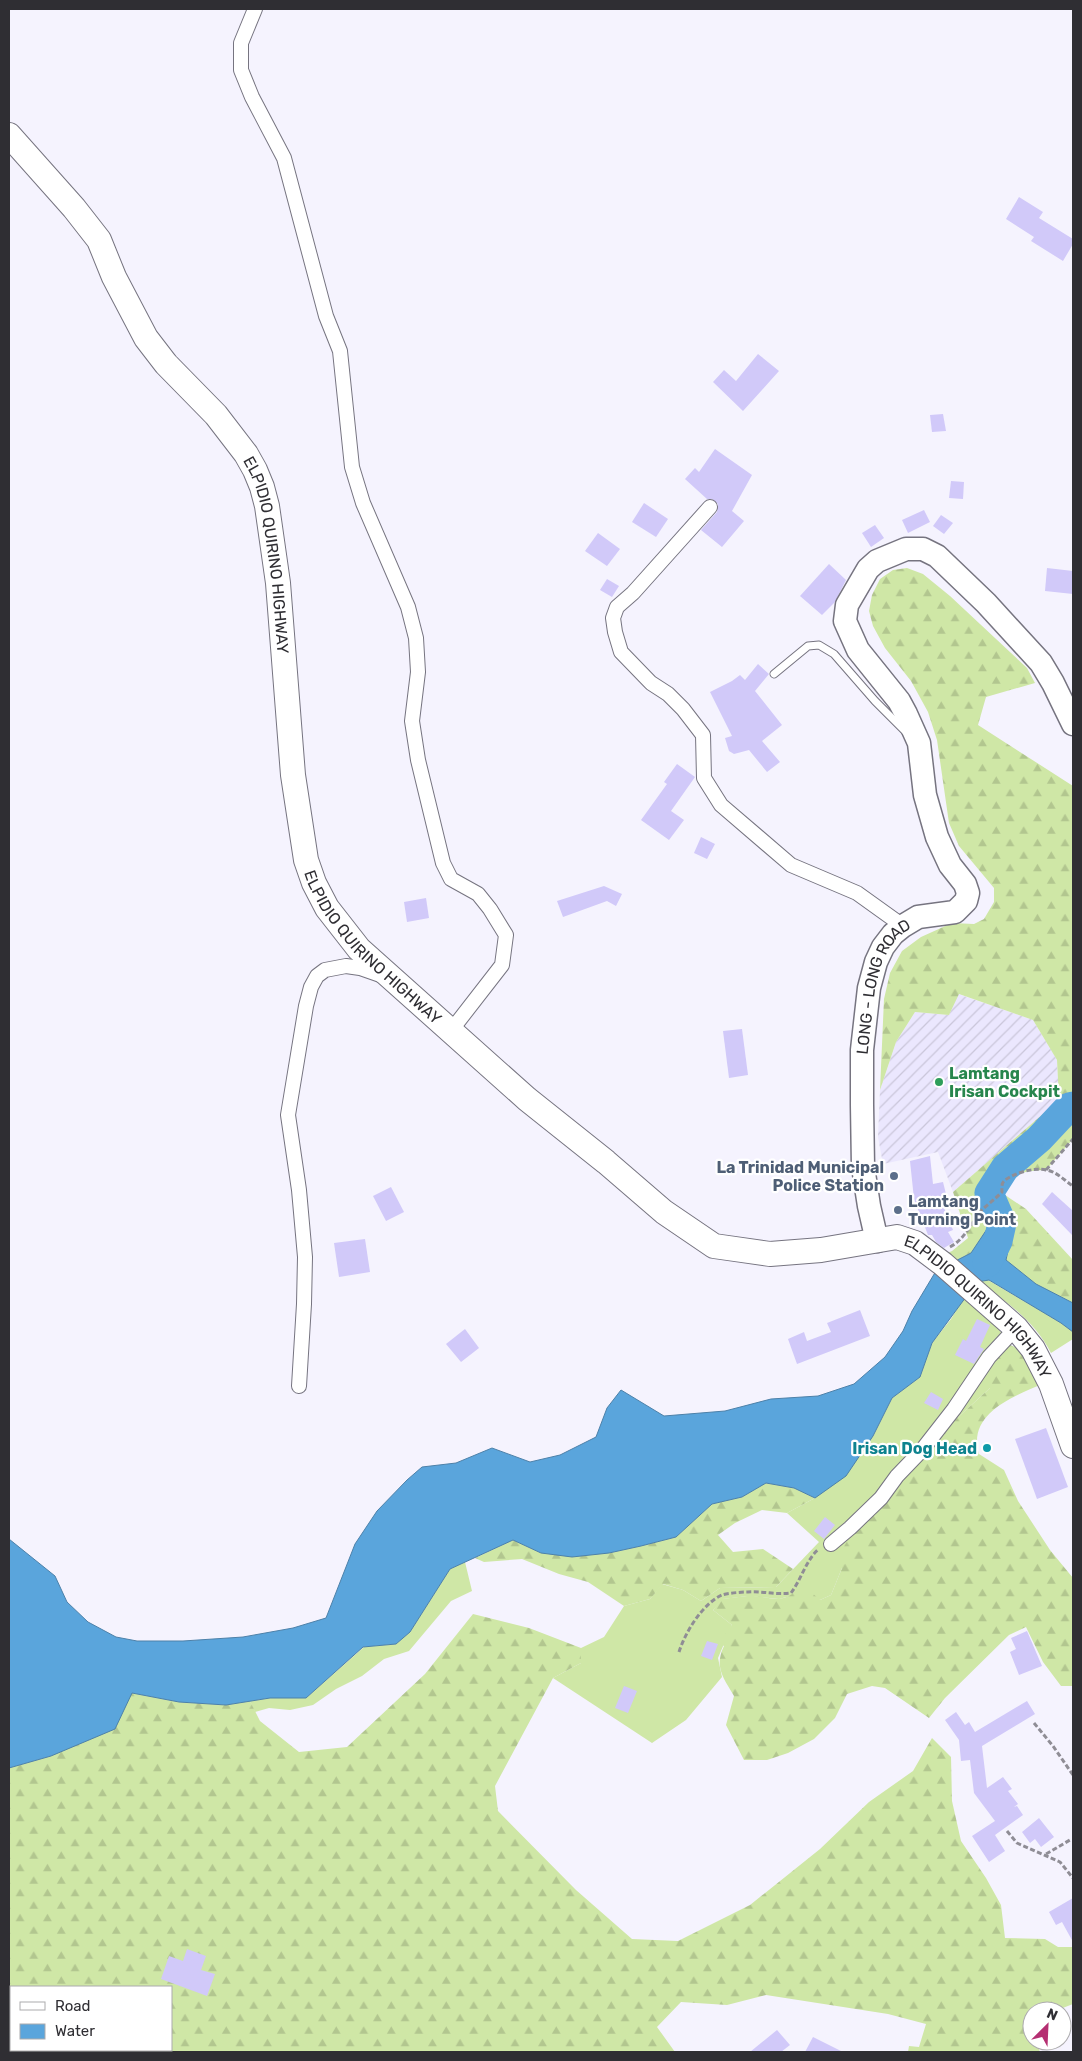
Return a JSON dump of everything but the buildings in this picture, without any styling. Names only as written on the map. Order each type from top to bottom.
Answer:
[{"type":"highway","name":"ELPIDIO QUIRINO HIGHWAY","points":[[9,136],[74,208],[99,240],[114,277],[146,338],[166,364],[216,415],[246,454],[255,470],[267,506],[278,583],[294,783],[306,860],[314,883],[327,908],[340,926],[360,949],[450,1032],[527,1099],[606,1162],[637,1191],[714,1246],[770,1254],[821,1250],[897,1237],[944,1257],[981,1297],[1016,1328],[1032,1349],[1043,1368],[1073,1446]]},
{"type":"main road","name":"LONG - LONG ROAD","points":[[877,1241],[863,1167],[862,1050],[869,988],[876,962],[883,946],[893,934],[918,917],[954,912],[966,901],[968,893],[965,884],[950,865],[937,837],[925,795],[919,742],[899,701],[858,650],[846,620],[847,604],[868,569],[877,561],[906,549],[923,549],[937,556],[986,603],[1040,663],[1054,683],[1073,724]]},
{"type":"street","points":[[255,9],[241,42],[242,70],[252,97],[284,158],[326,316],[340,351],[352,468],[363,503],[408,607],[416,638],[418,672],[412,721],[418,760],[443,863],[451,880],[478,894],[506,934],[502,965],[450,1032]]},
{"type":"street","points":[[710,507],[633,593],[617,607],[613,618],[614,632],[621,652],[651,683],[668,694],[683,709],[703,735],[704,778],[721,805],[791,865],[857,893],[903,926]]},
{"type":"street","points":[[299,1386],[305,1256],[299,1190],[288,1115],[306,1006],[311,987],[317,976],[335,966],[360,968],[395,980]]},
{"type":"street","points":[[831,1544],[881,1498],[897,1476],[922,1450],[954,1409],[989,1357],[1016,1328]]},
{"type":"lane","points":[[774,674],[808,646],[820,645],[834,654],[875,701],[919,742]]},
{"type":"path","points":[[1046,1170],[1073,1139]]},
{"type":"path","points":[[944,1257],[973,1225],[980,1212],[1002,1192],[1002,1186],[1005,1181],[1033,1170],[1046,1170],[1073,1186]]},
{"type":"path","points":[[679,1652],[682,1641],[691,1624],[712,1601],[723,1595],[750,1592],[779,1595],[790,1593],[800,1582],[806,1565],[816,1551],[831,1544]]},
{"type":"path","points":[[1034,1723],[1073,1775]]},
{"type":"path","points":[[1007,1831],[1017,1843],[1060,1862],[1073,1878]]},
{"type":"path","points":[[1045,1854],[1070,1840]]},
{"type":"shaded area","points":[[958,994],[1033,1020],[1057,1060],[1059,1100],[953,1192],[938,1152],[883,1164],[878,1137],[880,1090],[896,1042],[915,1012],[949,1015]]},
{"type":"green space","points":[[907,568],[923,574],[950,596],[1027,668],[1035,683],[986,697],[978,725],[1073,786],[1073,1139],[1046,1170],[1026,1172],[1012,1177],[1006,1181],[1002,1193],[1026,1209],[1073,1260],[1073,1303],[1036,1284],[1006,1260],[1011,1237],[987,1229],[971,1253],[953,1262],[943,1255],[952,1251],[968,1238],[953,1192],[1059,1100],[1057,1060],[1033,1020],[959,994],[949,1015],[915,1012],[896,1042],[880,1090],[884,999],[890,973],[902,951],[921,937],[952,923],[974,924],[984,919],[994,902],[994,888],[959,846],[949,823],[937,740],[928,712],[911,681],[885,648],[873,626],[869,611],[872,595],[880,579],[893,570]]},
{"type":"green space","points":[[988,1280],[1061,1323],[1073,1332],[1073,1339],[1051,1353],[1037,1331],[1019,1313],[999,1296],[977,1282]]},
{"type":"green space","points":[[965,1296],[990,1315],[1008,1344],[990,1388],[954,1421],[927,1453],[842,1568],[831,1595],[820,1600],[794,1595],[779,1599],[748,1596],[723,1599],[713,1610],[732,1625],[718,1658],[722,1677],[686,1720],[652,1743],[553,1678],[581,1663],[581,1648],[604,1637],[624,1606],[650,1599],[662,1584],[683,1590],[701,1601],[720,1588],[776,1587],[819,1542],[787,1513],[815,1498],[873,1436],[892,1398],[920,1377],[932,1343],[951,1319]]},
{"type":"green space","points":[[1008,1344],[1024,1351],[1042,1384],[1006,1401],[986,1418],[980,1428],[977,1440],[979,1454],[1004,1470],[1018,1501],[1050,1550],[1073,1578],[1073,1686],[1061,1686],[1043,1662],[1026,1627],[1009,1635],[945,1698],[929,1718],[885,1688],[872,1686],[847,1694],[835,1718],[814,1739],[788,1753],[767,1760],[744,1760],[726,1725],[734,1696],[723,1677],[720,1666],[721,1653],[724,1646],[719,1643],[732,1625],[713,1610],[722,1599],[747,1596],[783,1598],[789,1596],[802,1584],[820,1600],[831,1595],[842,1568],[838,1557],[853,1531],[900,1479],[927,1453],[954,1421],[990,1388],[983,1377],[991,1360]]},
{"type":"green space","points":[[766,1483],[794,1488],[815,1498],[787,1513],[762,1510],[735,1523],[718,1535],[733,1552],[763,1549],[793,1569],[776,1587],[720,1588],[701,1601],[683,1590],[663,1584],[650,1599],[624,1606],[588,1582],[559,1574],[522,1559],[484,1562],[475,1558],[513,1540],[541,1553],[609,1553],[676,1537],[712,1504],[742,1497]]},
{"type":"green space","points":[[465,1562],[472,1591],[451,1601],[409,1651],[384,1659],[362,1676],[336,1689],[313,1705],[290,1710],[269,1708],[255,1712],[250,1701],[270,1698],[306,1698],[364,1647],[396,1644],[410,1632],[450,1569]]},
{"type":"green space","points":[[473,1614],[529,1628],[581,1648],[581,1663],[553,1678],[495,1786],[498,1811],[576,1890],[632,1939],[678,1941],[750,1905],[820,1849],[869,1802],[913,1771],[932,1738],[951,1757],[952,1801],[961,1841],[986,1878],[1001,1905],[1005,1938],[1045,1939],[1058,1947],[1073,1947],[1073,2004],[1072,2001],[1022,2001],[1022,2051],[1040,2052],[908,2052],[909,2046],[919,2047],[926,2024],[888,2014],[766,1995],[727,2005],[681,2002],[657,2027],[675,2052],[9,2052],[9,1768],[51,1756],[132,1693],[179,1702],[226,1705],[250,1701],[260,1721],[299,1752],[347,1747],[425,1674]]},
{"type":"water","points":[[987,1229],[1011,1237],[1006,1260],[1036,1284],[1073,1303],[1073,1332],[989,1280],[977,1282],[932,1343],[920,1377],[892,1398],[873,1436],[846,1476],[815,1498],[794,1488],[766,1483],[742,1497],[712,1504],[676,1537],[609,1553],[572,1557],[541,1553],[513,1540],[450,1569],[410,1632],[396,1644],[363,1647],[306,1698],[270,1698],[226,1705],[179,1702],[132,1693],[115,1729],[51,1756],[9,1768],[9,1539],[55,1576],[67,1602],[88,1622],[116,1637],[137,1641],[183,1641],[243,1637],[293,1628],[326,1618],[355,1544],[377,1511],[422,1467],[456,1463],[492,1448],[530,1462],[560,1455],[596,1437],[607,1408],[621,1390],[664,1416],[725,1411],[771,1399],[818,1396],[854,1384],[885,1357],[903,1331],[912,1311],[936,1271],[971,1253]]},
{"type":"waterway","points":[[987,1263],[998,1241],[1002,1223],[989,1193],[1005,1168],[1039,1139],[1069,1107],[1073,1106]]},
{"type":"place","name":"Lamtang Irisan Cockpit","points":[[939,1082]]},
{"type":"place","name":"La Trinidad Municipal Police Station","points":[[894,1176]]},
{"type":"place","name":"Lamtang Turning Point","points":[[898,1210]]},
{"type":"place","name":"Irisan Dog Head","points":[[987,1448]]}]
